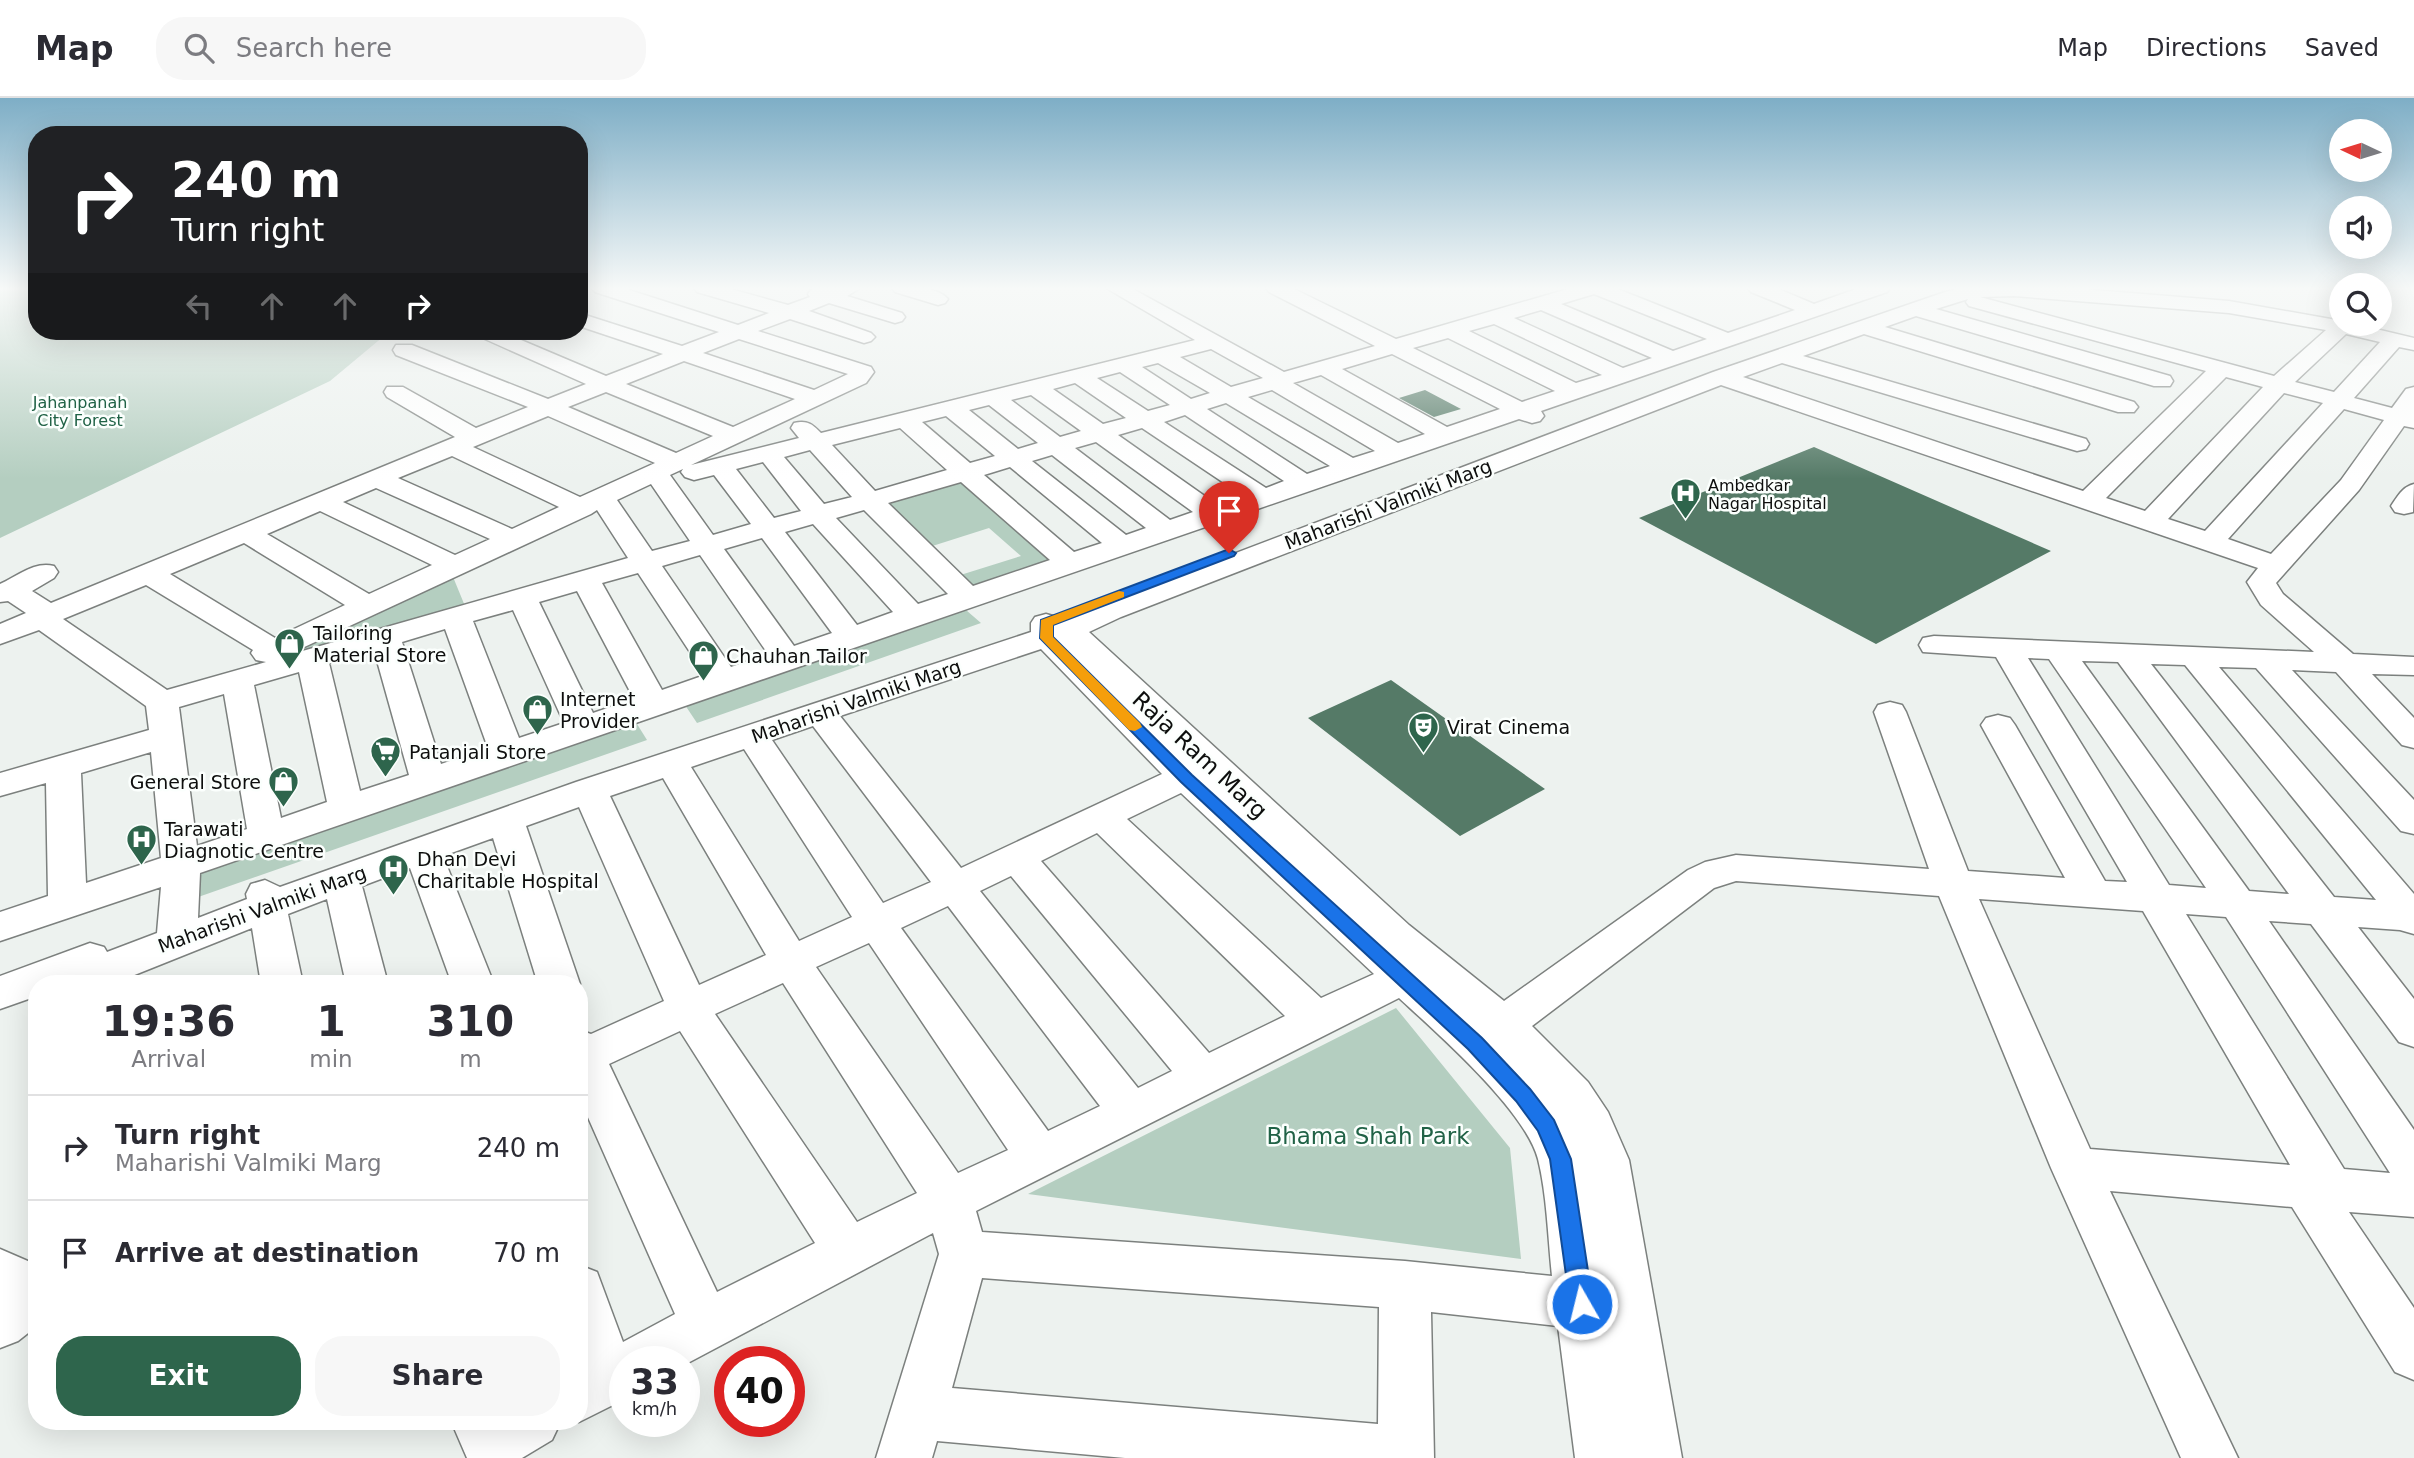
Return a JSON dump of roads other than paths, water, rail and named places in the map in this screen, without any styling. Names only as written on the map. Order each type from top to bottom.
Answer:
[{"type":"street","points":[[408,351],[548,407],[669,471],[720,466],[1175,351]]},
{"type":"street","points":[[529,351],[734,436]]},
{"type":"street","points":[[675,351],[815,398]]},
{"type":"street","points":[[0,635],[47,618],[548,407],[689,351]]},
{"type":"street","points":[[0,785],[63,767],[164,719],[226,683],[274,650],[601,499],[669,471],[734,436],[858,378],[863,372],[796,351]]},
{"type":"street","points":[[1230,351],[1397,453]]},
{"type":"street","points":[[226,683],[869,500],[1376,351]]},
{"type":"street","points":[[1400,351],[1565,432]]},
{"type":"street","points":[[1493,351],[1576,392]]},
{"type":"street","points":[[1570,351],[1623,376]]},
{"type":"street","points":[[1655,351],[1673,359]]},
{"type":"street","points":[[0,928],[1697,351]]},
{"type":"street","name":"Maharishi Valmiki Marg","points":[[266,900],[341,879],[589,790],[672,764],[1054,630],[1779,351]]},
{"type":"street","name":"Maharishi Valmiki Marg","points":[[1565,432],[1795,351]]},
{"type":"street","points":[[1836,351],[2032,408]]},
{"type":"street","points":[[1944,351],[2126,407]]},
{"type":"street","points":[[2061,351],[2162,381]]},
{"type":"street","points":[[2163,351],[2406,418]]},
{"type":"street","points":[[2150,522],[2279,384],[2314,351]]},
{"type":"street","points":[[2210,542],[2339,400],[2395,351]]},
{"type":"street","points":[[1161,355],[1351,468]]},
{"type":"street","points":[[1781,356],[2077,444]]},
{"type":"street","points":[[2043,468],[2190,360]]},
{"type":"street","points":[[1124,365],[1306,484]]},
{"type":"street","points":[[1322,368],[1446,436]]},
{"type":"street","points":[[2088,501],[2221,369]]},
{"type":"street","points":[[1079,376],[1264,498]]},
{"type":"street","points":[[1721,377],[2043,468],[2088,501],[2277,565]]},
{"type":"street","points":[[1035,387],[1214,515]]},
{"type":"street","points":[[395,392],[464,442],[601,499],[725,681]]},
{"type":"street","points":[[2414,394],[2406,418],[2350,485],[2261,582],[2264,590],[2344,663],[2414,738]]},
{"type":"street","points":[[993,397],[1167,531]]},
{"type":"street","points":[[951,408],[1124,546]]},
{"type":"street","points":[[788,411],[869,500],[970,598]]},
{"type":"street","points":[[904,419],[1072,564]]},
{"type":"street","points":[[768,453],[818,514],[914,617]]},
{"type":"street","points":[[720,466],[852,639]]},
{"type":"street","points":[[669,471],[706,545],[788,660]]},
{"type":"street","points":[[377,479],[513,539]]},
{"type":"street","points":[[322,502],[456,566]]},
{"type":"street","points":[[247,533],[369,607]]},
{"type":"street","points":[[5,592],[44,572]]},
{"type":"street","points":[[149,574],[274,650]]},
{"type":"street","points":[[586,580],[654,706]]},
{"type":"street","points":[[5,592],[47,618],[164,719],[181,866],[178,932]]},
{"type":"street","points":[[522,598],[584,729]]},
{"type":"street","points":[[456,617],[508,755]]},
{"type":"street","name":"Maharishi Valmiki Marg","points":[[53,975],[1054,630]]},
{"type":"street","name":"Raja Ram Marg","points":[[1054,630],[1198,771],[1415,972],[1489,1035],[1559,1080],[1589,1121],[1606,1160],[1654,1458]]},
{"type":"street","points":[[385,637],[429,782]]},
{"type":"street","points":[[1934,645],[2414,666]]},
{"type":"street","points":[[2007,649],[2155,899],[2414,1354]]},
{"type":"street","points":[[2059,651],[2238,905],[2414,1169]]},
{"type":"street","points":[[2128,655],[2414,1030]]},
{"type":"street","points":[[312,658],[347,810]]},
{"type":"street","points":[[2195,658],[2413,918]]},
{"type":"street","points":[[2265,660],[2414,822]]},
{"type":"street","points":[[226,683],[267,837]]},
{"type":"street","points":[[1890,712],[1954,885],[2075,1168],[2210,1458]]},
{"type":"street","points":[[820,713],[1131,1113]]},
{"type":"street","points":[[1998,725],[2093,894]]},
{"type":"street","points":[[752,736],[876,923],[1039,1156]]},
{"type":"street","points":[[672,764],[791,962],[948,1199],[964,1254],[911,1435],[1406,1457],[1405,1285]]},
{"type":"street","points":[[63,767],[68,905]]},
{"type":"street","points":[[588,1051],[957,886],[1198,771]]},
{"type":"street","points":[[589,790],[688,1008],[848,1251]]},
{"type":"street","points":[[1102,817],[1317,1020]]},
{"type":"street","points":[[506,820],[556,975]]},
{"type":"street","points":[[422,850],[470,975]]},
{"type":"street","points":[[1016,857],[1203,1077]]},
{"type":"street","points":[[1489,1035],[1701,879],[1718,871],[1748,868],[2413,918]]},
{"type":"street","points":[[341,879],[366,975]]},
{"type":"street","points":[[266,900],[280,975]]},
{"type":"street","name":"Maharishi Valmiki Marg","points":[[87,975],[178,932]]},
{"type":"street","points":[[667,1346],[948,1199],[1131,1113],[1415,972]]},
{"type":"street","name":"Maharishi Valmiki Marg","points":[[0,993],[28,983]]},
{"type":"street","points":[[0,1011],[28,1000]]},
{"type":"street","name":"Raja Ram Marg","points":[[1489,1035],[1523,1095],[1547,1126],[1561,1159],[1603,1458]]},
{"type":"street","points":[[588,1071],[706,1324]]},
{"type":"street","points":[[2075,1168],[2414,1196]]},
{"type":"street","points":[[964,1254],[1405,1285],[1631,1309]]},
{"type":"street","points":[[0,1272],[28,1288]]},
{"type":"street","points":[[0,1323],[28,1300]]},
{"type":"street","points":[[588,1312],[609,1366]]},
{"type":"place","name":"Ambedkar Nagar Hospital","points":[[1685,521]]},
{"type":"place","name":"Tailoring Material Store","points":[[290,671]]},
{"type":"place","name":"Chauhan Tailor","points":[[703,683]]},
{"type":"place","name":"Internet Provider","points":[[537,737]]},
{"type":"place","name":"Virat Cinema","points":[[1424,754]]},
{"type":"place","name":"Patanjali Store","points":[[386,779]]},
{"type":"place","name":"General Store","points":[[284,809]]},
{"type":"place","name":"Tarawati Diagnotic Centre","points":[[141,867]]},
{"type":"place","name":"Dhan Devi Charitable Hospital","points":[[394,897]]},
{"type":"park label","name":"Jahanpanah City Forest","points":[[80,411]]},
{"type":"park label","name":"Bhama Shah Park","points":[[1368,1136]]}]
